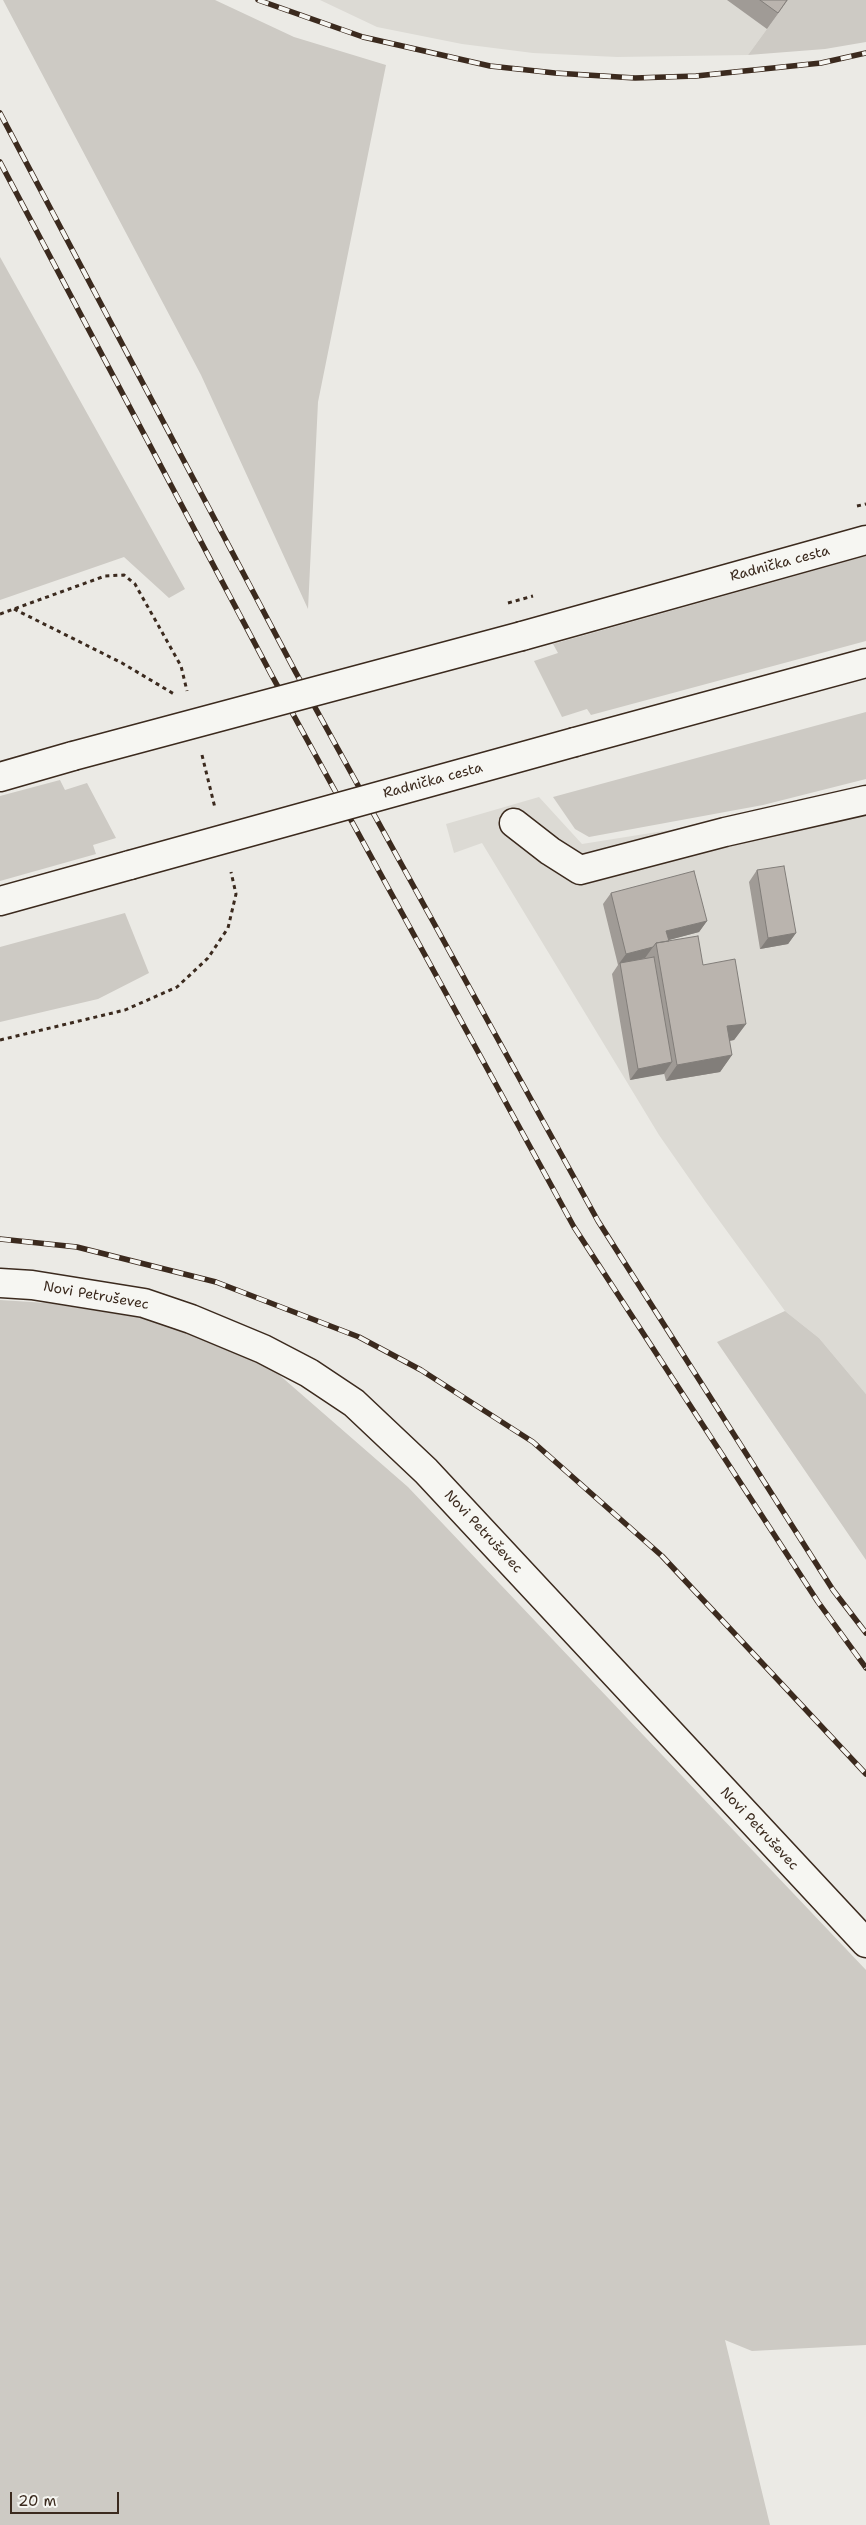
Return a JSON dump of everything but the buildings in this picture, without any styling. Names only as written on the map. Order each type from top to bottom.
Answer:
[{"type":"main road","name":"Radnička cesta","points":[[0,777],[522,636],[866,540]]},
{"type":"main road","name":"Radnička cesta","points":[[0,901],[866,663]]},
{"type":"main road","points":[[514,822],[550,852],[580,870],[725,832],[866,800]]},
{"type":"main road","name":"Novi Petruševec","points":[[0,1283],[32,1285],[144,1303],[191,1319],[263,1350],[301,1369],[354,1403],[426,1471],[866,1943]]},
{"type":"path","points":[[0,614],[105,576],[124,575],[135,584],[181,666],[187,694]]},
{"type":"path","points":[[14,609],[122,663],[181,698]]},
{"type":"path","points":[[201,751],[217,818]]},
{"type":"path","points":[[0,1040],[125,1010],[177,987],[208,958],[228,928],[236,894],[229,866]]},
{"type":"shaded area","points":[[3,0],[215,0],[294,37],[386,65],[318,402],[308,609],[201,375]]},
{"type":"shaded area","points":[[320,0],[788,0],[748,55],[617,57],[533,53],[462,44],[377,27]]},
{"type":"shaded area","points":[[788,0],[866,0],[866,42],[825,49],[748,55]]},
{"type":"shaded area","points":[[0,257],[185,589],[169,598],[124,557],[0,600]]},
{"type":"shaded area","points":[[866,556],[866,641],[591,715],[587,709],[562,717],[534,661],[558,653],[553,644]]},
{"type":"shaded area","points":[[866,712],[866,779],[763,805],[589,837],[575,829],[553,797]]},
{"type":"shaded area","points":[[60,780],[65,790],[87,783],[116,838],[93,845],[96,854],[0,881],[0,796]]},
{"type":"shaded area","points":[[866,784],[866,1394],[819,1338],[785,1311],[659,1135],[482,843],[454,853],[446,824],[539,797],[582,844],[720,822]]},
{"type":"shaded area","points":[[125,913],[149,973],[98,999],[0,1022],[0,947]]},
{"type":"shaded area","points":[[0,1300],[47,1303],[155,1320],[269,1366],[408,1487],[866,1970],[866,2345],[752,2351],[725,2340],[770,2525],[0,2525]]},
{"type":"shaded area","points":[[785,1311],[819,1338],[866,1394],[866,1560],[717,1342]]},
{"type":"railway","points":[[258,0],[363,37],[490,66],[555,73],[635,78],[696,76],[821,63],[866,53]]},
{"type":"railway","points":[[0,113],[295,671],[598,1221],[833,1590],[866,1633]]},
{"type":"railway","points":[[0,162],[271,674],[574,1227],[818,1602],[866,1668]]},
{"type":"railway","points":[[0,1239],[77,1247],[216,1282],[359,1337],[421,1370],[533,1442],[662,1556],[866,1774]]}]
